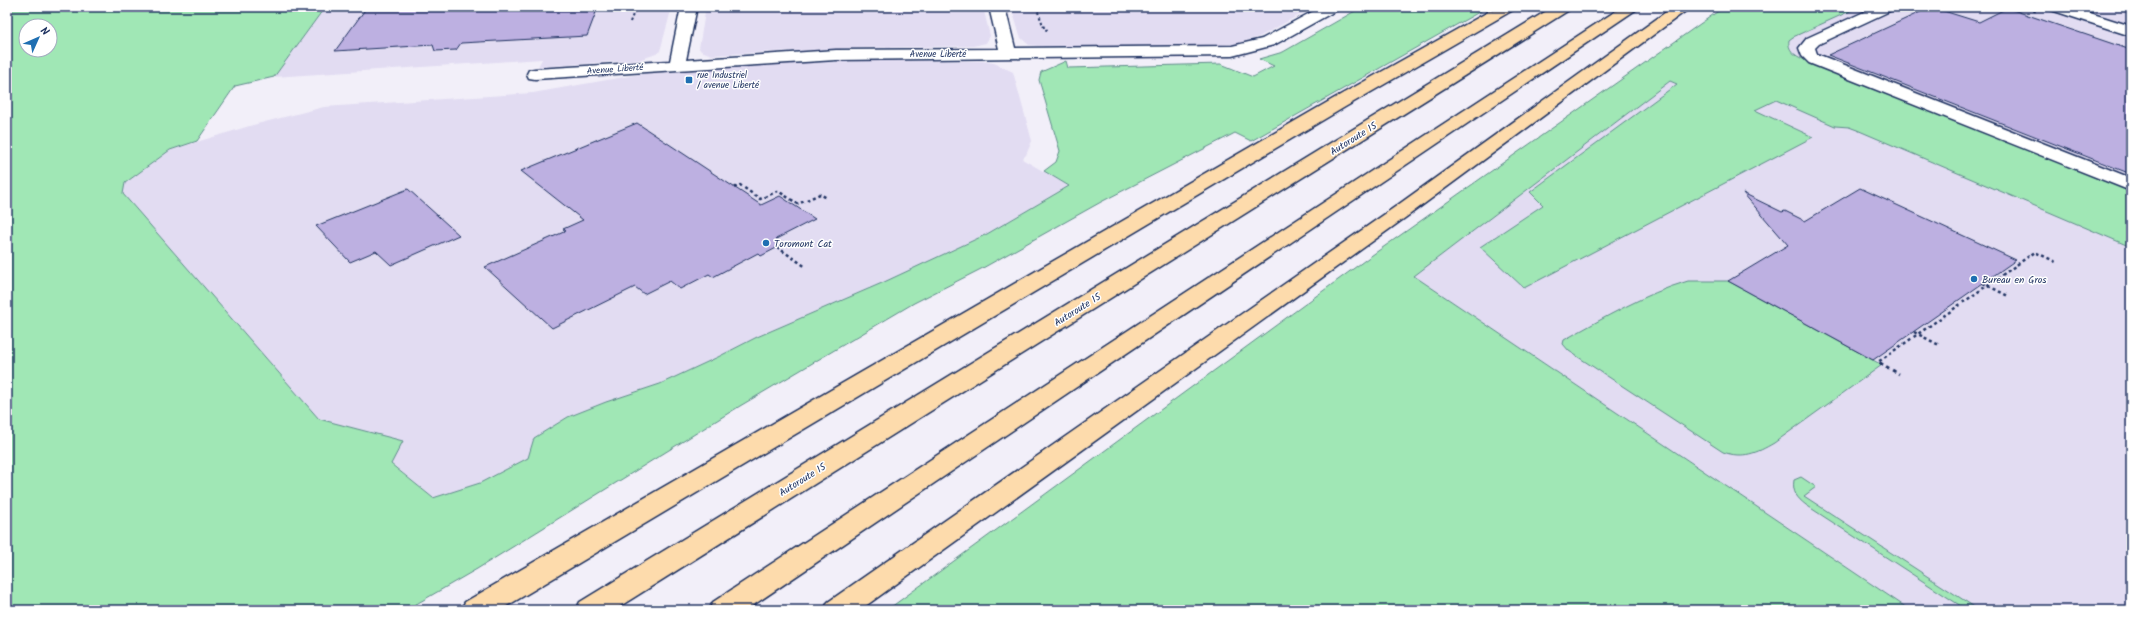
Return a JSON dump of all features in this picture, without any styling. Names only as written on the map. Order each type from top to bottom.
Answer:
[{"type":"highway","points":[[475,610],[1339,103],[1508,7]]},
{"type":"highway","name":"Autoroute 15","points":[[590,610],[1564,7]]},
{"type":"highway","points":[[723,610],[1632,7]]},
{"type":"highway","points":[[838,610],[1402,211],[1683,7]]},
{"type":"highway","points":[[1592,72],[1697,7]]},
{"type":"street","points":[[677,64],[689,7]]},
{"type":"street","points":[[997,7],[1008,53]]},
{"type":"street","name":"Avenue Liberté","points":[[535,74],[836,55],[1232,51],[1268,42],[1332,7]]},
{"type":"street","points":[[1887,7],[1813,41],[1807,48],[1808,53],[1815,60],[2131,185]]},
{"type":"street","points":[[2056,7],[2131,31]]},
{"type":"path","points":[[1036,7],[1047,37]]},
{"type":"path","points":[[630,22],[634,12]]},
{"type":"path","points":[[1045,30],[1050,29]]},
{"type":"path","points":[[734,188],[740,185],[760,199],[778,191],[798,204],[820,194],[827,198]]},
{"type":"path","points":[[777,248],[806,267]]},
{"type":"path","points":[[1899,374],[1878,362],[2035,252],[2056,262]]},
{"type":"path","points":[[1983,284],[2008,296]]},
{"type":"path","points":[[1914,332],[1939,346]]},
{"type":"shaded area","points":[[325,7],[672,7],[660,51],[639,60],[538,67],[542,59],[274,77]]},
{"type":"shaded area","points":[[706,7],[983,7],[990,36],[986,43],[973,46],[857,48],[712,55],[701,51],[699,48]]},
{"type":"shaded area","points":[[1011,7],[1314,7],[1259,37],[1236,44],[1210,46],[1045,47],[1029,45],[1021,38]]},
{"type":"shaded area","points":[[1793,7],[2131,7],[2131,610],[1910,610],[1413,276],[1670,81]]},
{"type":"shaded area","points":[[896,60],[983,61],[994,63],[1013,72],[1032,141],[1026,155],[1022,159],[1069,186],[987,234],[882,283],[757,337],[660,384],[606,402],[568,417],[534,438],[528,458],[480,483],[433,498],[391,463],[402,441],[319,419],[123,194],[125,183],[170,150],[253,125],[324,107],[533,93],[641,74],[799,63]]},
{"type":"green space","points":[[7,7],[325,7],[274,77],[235,86],[197,141],[170,150],[125,183],[123,194],[319,419],[403,441],[391,464],[433,498],[480,483],[528,458],[534,438],[568,417],[606,402],[660,384],[757,337],[882,283],[987,234],[1069,186],[1044,171],[1056,162],[1060,151],[1039,80],[1041,72],[1066,61],[1068,68],[1221,64],[1253,77],[1274,66],[1259,59],[1283,52],[1362,7],[1488,7],[1251,141],[1235,133],[1101,202],[981,269],[914,303],[740,406],[477,569],[406,610],[7,610]]},
{"type":"green space","points":[[1724,7],[1859,7],[1793,37],[1789,40],[1790,48],[1794,54],[1809,62],[2131,191],[2131,247],[1857,130],[1849,127],[1835,126],[1776,100],[1755,110],[1813,137],[1524,288],[1480,247],[1543,205],[1530,192],[1677,84],[1670,81],[1414,276],[1910,610],[887,610],[1368,258]]},
{"type":"green space","points":[[1688,281],[1728,281],[1882,365],[1768,447],[1743,455],[1723,452],[1569,351],[1563,344],[1564,340],[1624,307],[1672,286]]},
{"type":"green space","points":[[1801,477],[1816,487],[1804,496],[1979,610],[1967,610],[1806,505],[1800,500],[1794,488],[1794,480]]},
{"type":"building","points":[[367,7],[598,7],[587,36],[461,43],[456,50],[435,51],[433,45],[335,51]]},
{"type":"building","points":[[1931,7],[1979,22],[2007,8],[2131,50],[2131,174],[1828,55]]},
{"type":"building","points":[[637,123],[761,205],[780,196],[815,219],[776,239],[784,244],[761,256],[758,253],[713,277],[709,274],[680,289],[670,281],[644,294],[635,287],[552,328],[485,267],[566,231],[563,229],[583,220],[521,171]]},
{"type":"building","points":[[1860,188],[2016,260],[1873,360],[1728,281],[1788,245],[1743,193],[1782,212],[1785,211],[1805,221]]},
{"type":"building","points":[[408,189],[459,235],[391,265],[376,251],[350,262],[316,226]]},
{"type":"place","name":"rue Industriel / avenue Liberté","points":[[689,80]]},
{"type":"place","name":"Toromont Cat","points":[[766,243]]},
{"type":"place","name":"Bureau en Gros","points":[[1974,279]]}]
